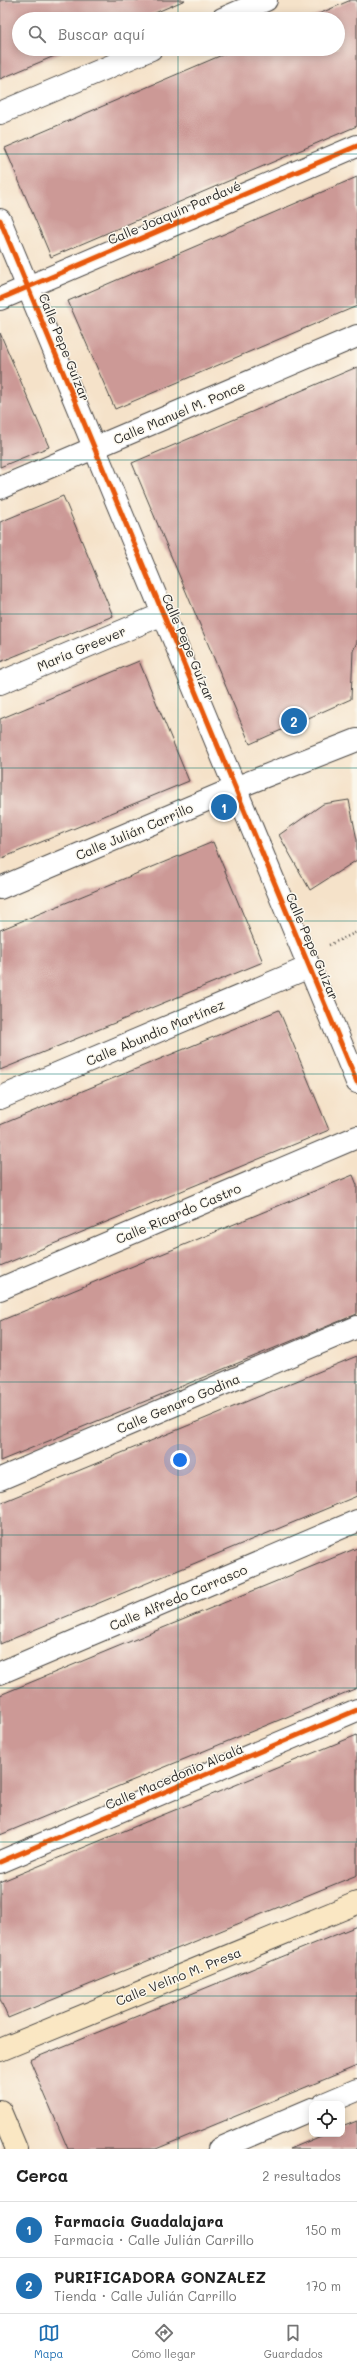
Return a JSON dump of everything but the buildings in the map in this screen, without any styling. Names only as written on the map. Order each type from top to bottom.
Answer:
[{"type":"street","points":[[238,12],[266,0]]},
{"type":"street","points":[[0,113],[134,56]]},
{"type":"street","name":"Calle Joaquín Pardavé","points":[[0,299],[357,146]]},
{"type":"street","name":"Calle Pepe Guízar","points":[[0,220],[357,1082]]},
{"type":"street","name":"Calle Manuel M. Ponce","points":[[0,488],[357,336]]},
{"type":"street","name":"María Greever","points":[[0,683],[163,614]]},
{"type":"street","name":"Calle Julián Carrillo","points":[[0,888],[235,788],[357,740]]},
{"type":"street","name":"Calle Abundio Martínez","points":[[0,1098],[309,967]]},
{"type":"street","name":"Calle Ricardo Castro","points":[[0,1289],[357,1137]]},
{"type":"street","name":"Calle Genaro Godina","points":[[0,1479],[357,1327]]},
{"type":"street","name":"Calle Alfredo Carrasco","points":[[0,1673],[357,1521]]},
{"type":"street","name":"Calle Macedonio Alcalá","points":[[0,1862],[357,1710]]},
{"type":"street","name":"Calle Velino M. Presa","points":[[0,2050],[357,1903]]},
{"type":"street","points":[[331,2101],[357,2090]]},
{"type":"street","points":[[219,2149],[309,2110]]},
{"type":"street","points":[[0,2111],[16,2149]]},
{"type":"cycle path","points":[[0,299],[357,146]]},
{"type":"cycle path","points":[[0,220],[357,1082]]},
{"type":"cycle path","points":[[0,1862],[357,1710]]},
{"type":"place","name":"PURIFICADORA GONZALEZ","points":[[294,721]]},
{"type":"place","name":"Farmacia Guadalajara","points":[[224,807]]}]
